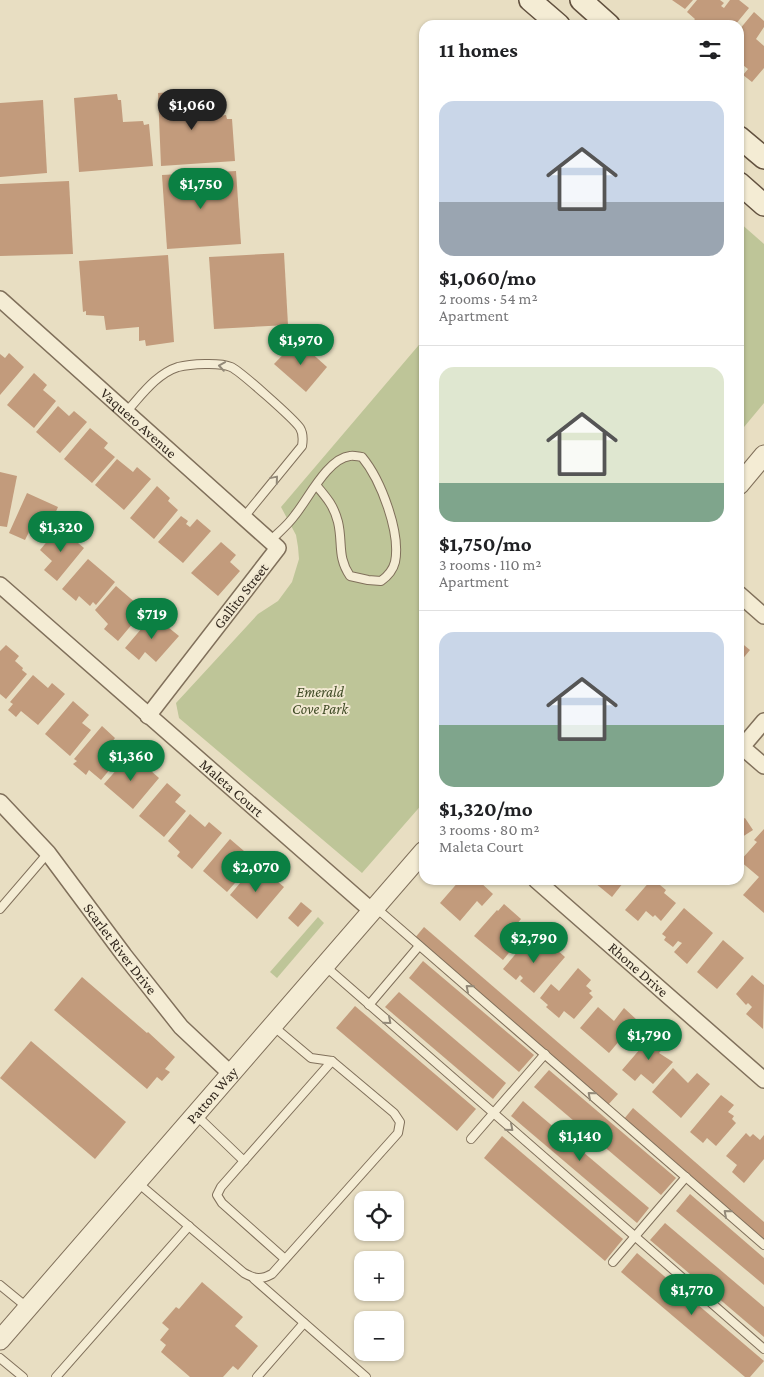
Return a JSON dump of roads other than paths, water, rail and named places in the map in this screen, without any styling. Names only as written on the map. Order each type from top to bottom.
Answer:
[{"type":"main road","points":[[530,0],[553,20]]},
{"type":"main road","points":[[581,0],[603,20]]},
{"type":"main road","points":[[744,141],[764,158]]},
{"type":"main road","points":[[744,187],[764,205]]},
{"type":"street","name":"Vaquero Avenue","points":[[0,299],[274,544]]},
{"type":"street","points":[[744,479],[764,455]]},
{"type":"street","name":"Gallito Street","points":[[148,716],[274,544]]},
{"type":"street","name":"Maleta Court","points":[[0,585],[148,716],[374,909]]},
{"type":"street","points":[[744,598],[764,616]]},
{"type":"street","points":[[744,744],[764,721]]},
{"type":"street","points":[[744,748],[764,766]]},
{"type":"street","name":"Scarlet River Drive","points":[[0,802],[7,815],[48,853],[124,955],[181,1027],[231,1074]]},
{"type":"street","name":"Patton Way","points":[[0,1340],[419,857]]},
{"type":"street","name":"Rhone Drive","points":[[542,885],[764,1080]]},
{"type":"lane","points":[[126,412],[152,383],[167,372],[178,367],[220,364],[232,368],[288,415],[300,428],[303,438],[302,446],[244,517]]},
{"type":"lane","points":[[274,544],[316,486],[333,465],[342,458],[351,455],[362,457],[372,469],[390,513],[395,548],[394,563],[389,574],[382,581],[350,576],[340,556],[338,524],[330,501],[316,486]]},
{"type":"lane","points":[[0,909],[48,853]]},
{"type":"lane","points":[[374,909],[420,946],[764,1245]]},
{"type":"lane","points":[[369,1005],[420,946]]},
{"type":"lane","points":[[324,966],[764,1349]]},
{"type":"lane","points":[[254,1279],[264,1278],[272,1274],[398,1133],[400,1122],[394,1113],[332,1061],[311,1058],[273,1026]]},
{"type":"lane","points":[[471,1139],[545,1054]]},
{"type":"lane","points":[[285,1259],[222,1203],[217,1195],[221,1187],[332,1061]]},
{"type":"lane","points":[[196,1115],[244,1161]]},
{"type":"lane","points":[[613,1262],[686,1177]]},
{"type":"lane","points":[[137,1182],[244,1273],[254,1279],[366,1377]]},
{"type":"lane","points":[[56,1377],[189,1226]]},
{"type":"lane","points":[[0,1285],[28,1308]]},
{"type":"lane","points":[[257,1377],[304,1323]]},
{"type":"lane","points":[[0,1358],[23,1377]]},
{"type":"park label","name":"Emerald Cove Park","points":[[320,700]]}]
